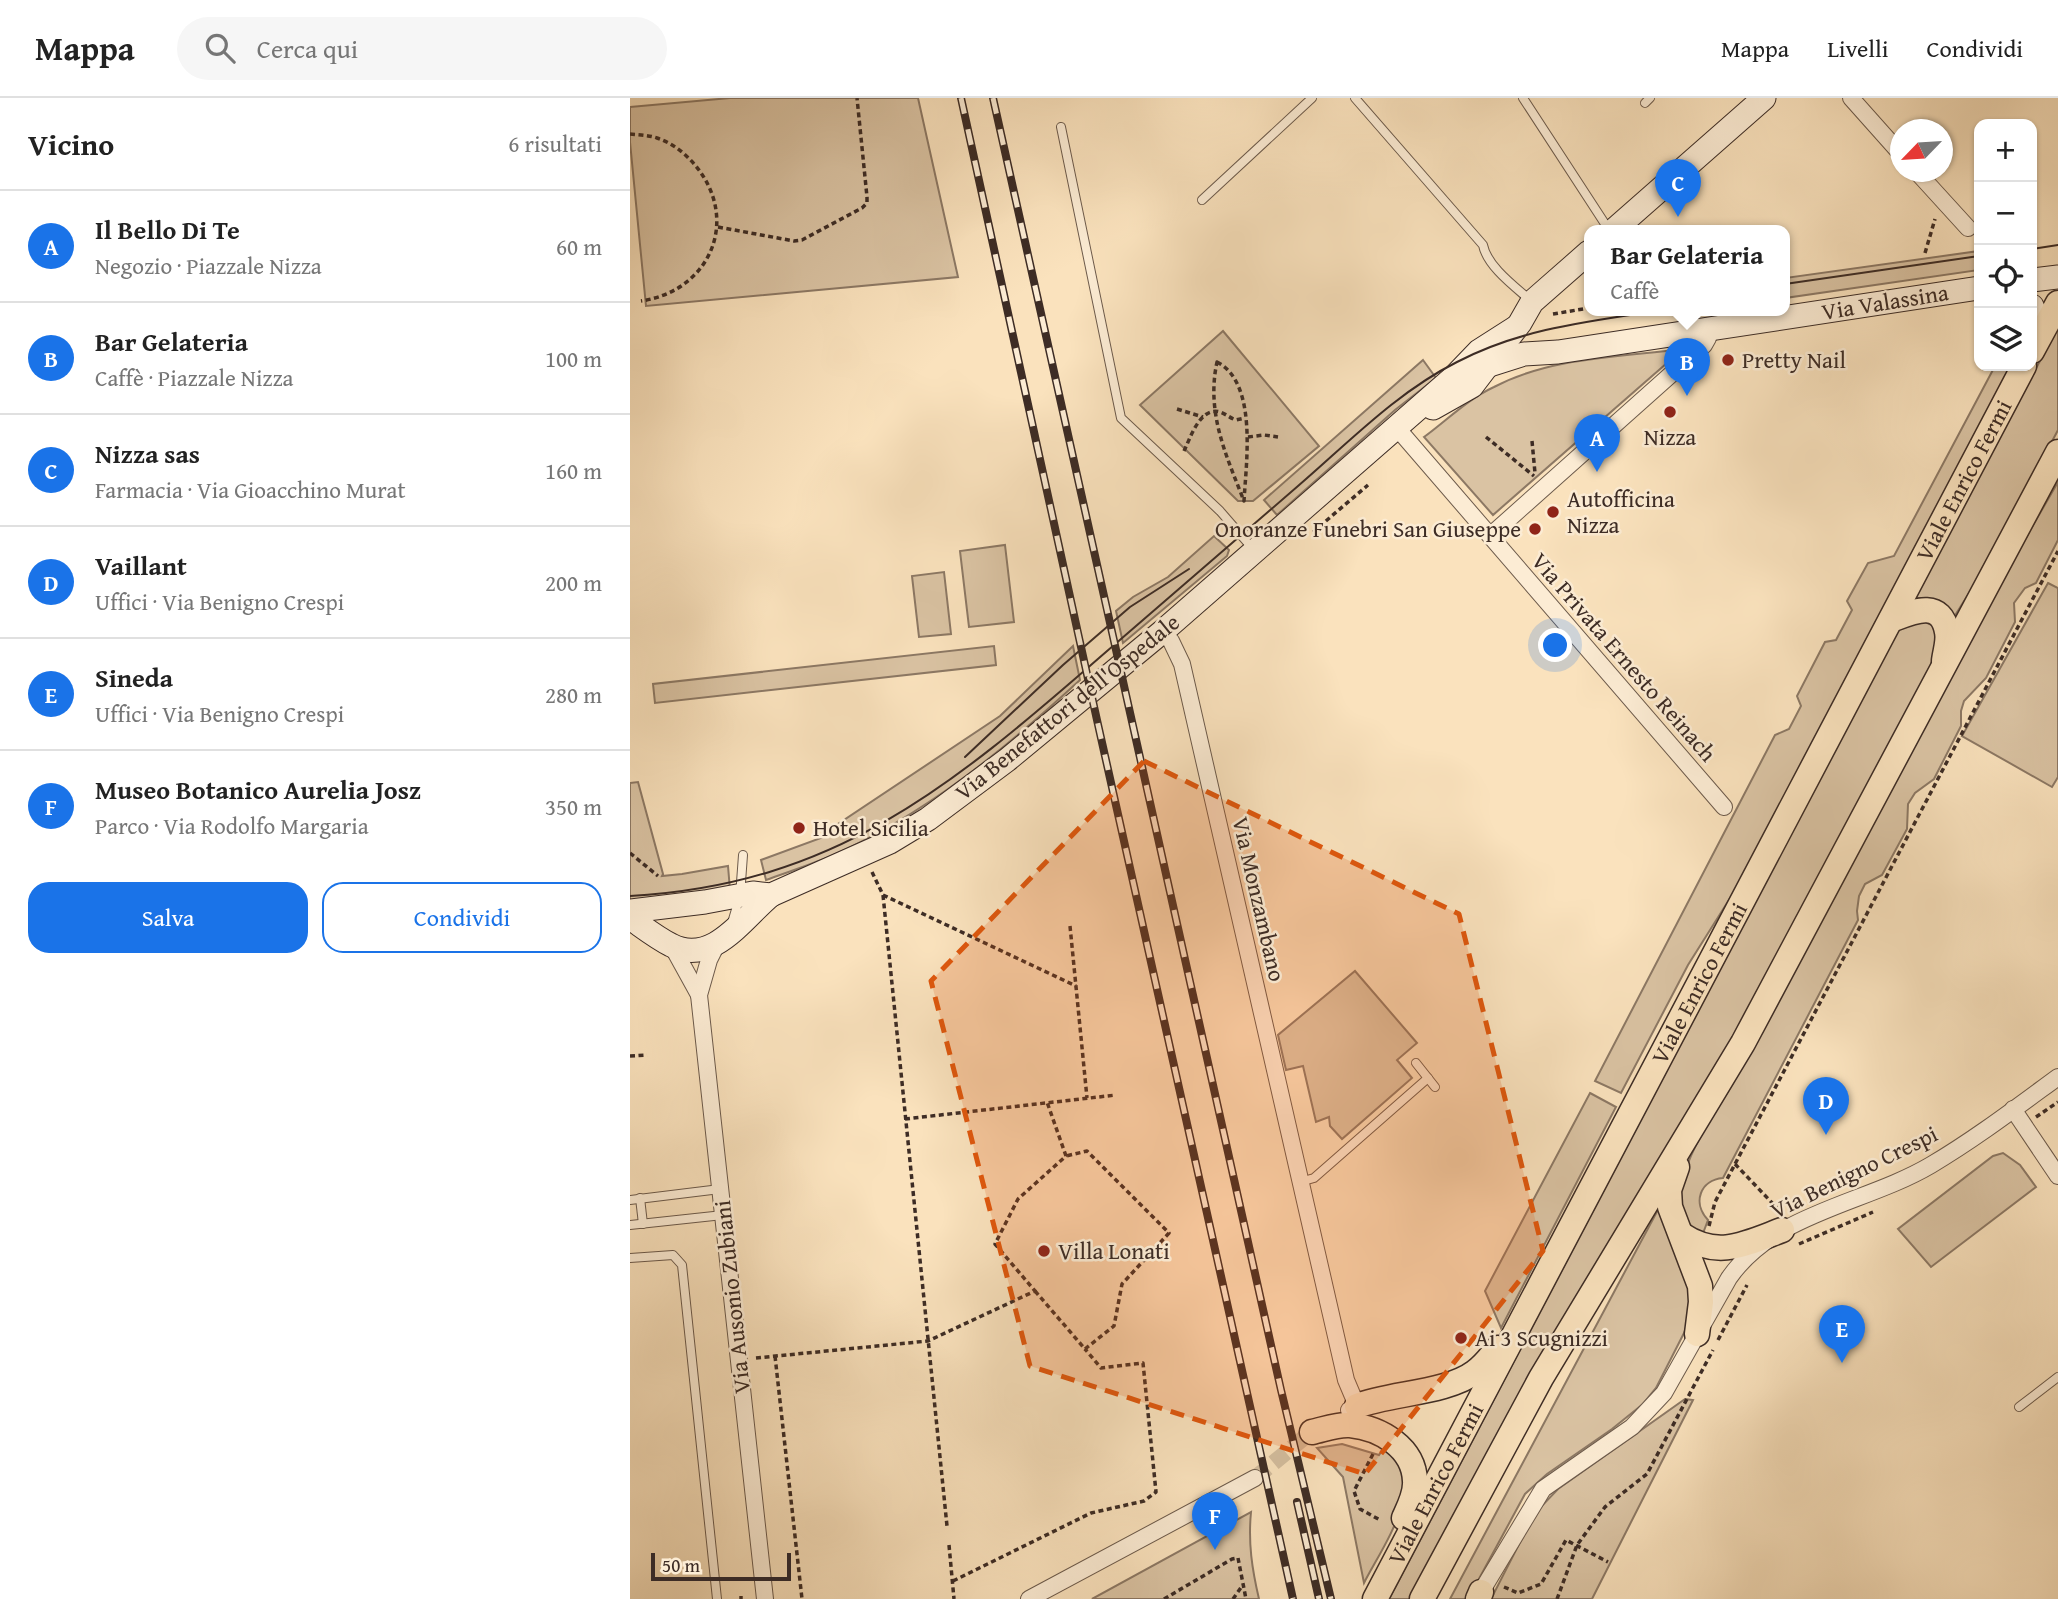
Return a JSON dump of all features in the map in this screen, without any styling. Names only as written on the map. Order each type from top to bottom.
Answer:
[{"type":"main road","points":[[1621,225],[1764,98]]},
{"type":"main road","points":[[1489,364],[1532,302],[1584,258]]},
{"type":"main road","points":[[2037,280],[2058,277]]},
{"type":"main road","name":"Via Valassina","points":[[1558,352],[1974,289]]},
{"type":"main road","points":[[1532,302],[1532,332],[1544,346],[1558,352]]},
{"type":"main road","points":[[2037,340],[2058,303]]},
{"type":"main road","points":[[1463,381],[1479,352],[1515,328]]},
{"type":"main road","points":[[1463,381],[1489,364],[1524,354],[1558,352]]},
{"type":"main road","points":[[1463,381],[1510,369],[1558,352]]},
{"type":"main road","name":"Viale Enrico Fermi","points":[[1376,1597],[2021,371]]},
{"type":"main road","name":"Via Benefattori dell'Ospedale","points":[[630,911],[753,893],[771,895],[890,842],[928,819],[1007,760],[1162,632],[1397,428],[1463,381]]},
{"type":"main road","name":"Viale Enrico Fermi","points":[[1422,1599],[1541,1378],[1686,1140],[1771,993],[2058,452]]},
{"type":"main road","points":[[1892,620],[1924,609],[1934,612],[1942,620],[1948,633],[1943,669]]},
{"type":"main road","name":"Via Ausonio Zubiani","points":[[630,918],[666,942],[685,950],[700,951],[723,937],[771,895]]},
{"type":"main road","points":[[705,902],[719,912],[723,937]]},
{"type":"main road","points":[[666,942],[663,921],[681,904]]},
{"type":"main road","points":[[1686,1140],[1670,1190],[1670,1207],[1700,1286],[1697,1334]]},
{"type":"main road","points":[[1682,1235],[1697,1245],[1723,1248],[1742,1245],[1783,1229]]},
{"type":"main road","points":[[1357,1406],[1460,1380],[1475,1372],[1520,1324]]},
{"type":"main road","points":[[1309,1434],[1337,1426],[1365,1428],[1392,1439],[1407,1455],[1415,1481],[1414,1495],[1380,1571],[1376,1597]]},
{"type":"street","points":[[1851,98],[1890,142]]},
{"type":"street","points":[[1926,182],[1968,228]]},
{"type":"street","points":[[1491,536],[1704,345],[1708,338],[1707,329]]},
{"type":"street","name":"Via Privata Ernesto Reinach","points":[[1397,428],[1724,807]]},
{"type":"street","name":"Via Monzambano","points":[[1162,632],[1171,642],[1182,664],[1346,1380],[1357,1406]]},
{"type":"street","name":"Via Ausonio Zubiani","points":[[723,937],[709,960],[699,995],[765,1599]]},
{"type":"street","name":"Via Ausonio Zubiani","points":[[666,942],[699,995]]},
{"type":"street","name":"Via Benigno Crespi","points":[[1697,1334],[1740,1263],[1783,1229],[1929,1167],[2058,1077]]},
{"type":"street","points":[[2013,1109],[2058,1176]]},
{"type":"street","points":[[1486,1594],[1543,1489],[1616,1440],[1650,1411],[1664,1393],[1697,1334]]},
{"type":"street","points":[[1309,1434],[1357,1406]]},
{"type":"street","points":[[1029,1599],[1255,1478]]},
{"type":"lane","points":[[1202,200],[1312,98]]},
{"type":"lane","points":[[1355,98],[1483,245],[1485,254],[1510,283],[1532,302]]},
{"type":"lane","points":[[1523,98],[1619,225]]},
{"type":"lane","points":[[1061,127],[1121,418],[1220,511],[1254,552]]},
{"type":"lane","name":"Via Ausonio Zubiani","points":[[723,937],[735,918],[743,855]]},
{"type":"lane","points":[[1416,1063],[1435,1087]]},
{"type":"lane","points":[[1300,1182],[1314,1178],[1428,1079]]},
{"type":"lane","points":[[630,1200],[720,1189]]},
{"type":"lane","points":[[640,1198],[643,1224]]},
{"type":"lane","points":[[630,1225],[723,1215]]},
{"type":"lane","points":[[630,1258],[673,1255],[682,1265],[717,1599]]},
{"type":"lane","points":[[2019,1407],[2058,1377]]},
{"type":"path","points":[[718,227],[794,241],[802,240],[862,208],[867,203],[867,197],[857,98]]},
{"type":"path","points":[[630,134],[654,137],[671,144],[687,156],[702,174],[712,192],[717,209],[718,227],[714,244],[696,274],[668,295],[641,301]]},
{"type":"path","points":[[1925,253],[1935,219]]},
{"type":"path","points":[[1553,314],[1584,309]]},
{"type":"path","points":[[1217,362],[1228,368],[1237,382],[1246,418],[1248,437],[1244,501],[1219,437],[1214,412],[1213,379],[1217,362]]},
{"type":"path","points":[[1177,409],[1203,417]]},
{"type":"path","points":[[1184,451],[1194,427],[1203,417],[1221,412],[1236,420],[1246,418]]},
{"type":"path","points":[[1248,437],[1278,437]]},
{"type":"path","points":[[1486,437],[1535,478],[1532,440]]},
{"type":"path","points":[[1313,532],[1368,485]]},
{"type":"path","points":[[1709,1227],[1715,1202],[2058,551]]},
{"type":"path","points":[[630,853],[658,876]]},
{"type":"path","points":[[870,866],[883,895],[947,1526]]},
{"type":"path","points":[[883,895],[1076,986]]},
{"type":"path","points":[[1070,926],[1087,1098]]},
{"type":"path","points":[[630,1056],[647,1055]]},
{"type":"path","points":[[905,1119],[1116,1095]]},
{"type":"path","points":[[1047,1102],[1066,1156]]},
{"type":"path","points":[[2030,1122],[2058,1102]]},
{"type":"path","points":[[953,1581],[1091,1513],[1144,1502],[1156,1492],[1143,1363],[1101,1368],[995,1244],[1018,1199],[1066,1156],[1087,1151],[1169,1233],[1122,1284],[1114,1325],[1085,1349]]},
{"type":"path","points":[[1735,1164],[1783,1229],[1872,1212]]},
{"type":"path","points":[[1558,1599],[1577,1545],[1589,1526],[1605,1507],[1647,1474],[1748,1284]]},
{"type":"path","points":[[754,1358],[928,1341],[1035,1292]]},
{"type":"path","points":[[775,1356],[802,1599]]},
{"type":"path","points":[[1374,1453],[1354,1491],[1360,1509],[1380,1520]]},
{"type":"path","points":[[1486,1594],[1518,1593],[1541,1584],[1566,1540],[1608,1562]]},
{"type":"path","points":[[949,1545],[953,1598]]},
{"type":"path","points":[[1164,1599],[1238,1558],[1246,1599]]},
{"type":"path","points":[[1233,1599],[1243,1584]]},
{"type":"highlighted area","points":[[1144,761],[1459,914],[1543,1251],[1365,1474],[1030,1366],[931,981]]},
{"type":"shaded area","points":[[730,98],[918,98],[958,277],[646,306],[630,142],[630,107]]},
{"type":"shaded area","points":[[1974,252],[1974,271],[1790,297],[1790,277]]},
{"type":"shaded area","points":[[2058,327],[2058,430],[1983,571],[1954,617],[1923,598],[1914,598],[2037,371]]},
{"type":"shaded area","points":[[1223,331],[1319,446],[1253,501],[1238,501],[1140,405]]},
{"type":"shaded area","points":[[1683,349],[1493,515],[1424,437],[1475,397],[1516,377],[1562,364]]},
{"type":"shaded area","points":[[1423,360],[1436,378],[1395,410],[1277,515],[1264,500]]},
{"type":"shaded area","points":[[1992,371],[2010,371],[1756,857],[1688,965],[1621,1093],[1595,1081],[1775,735],[1789,729],[1801,706],[1797,696],[1825,642],[1836,640],[1852,610],[1847,601],[1868,563],[1894,556]]},
{"type":"shaded area","points":[[2058,482],[2058,540],[2036,583],[2025,588],[2014,603],[2015,622],[1986,678],[1964,701],[1961,726],[1934,779],[1915,793],[1908,804],[1907,829],[1882,875],[1865,884],[1859,896],[1858,920],[1723,1178],[1709,1183],[1701,1193],[1700,1207],[1708,1220],[1702,1236],[1687,1220],[1681,1202],[1682,1182],[1699,1139],[1733,1083],[2014,558]]},
{"type":"shaded area","points":[[1214,536],[1229,550],[1227,556],[1123,643],[1116,611],[1133,597],[1168,577]]},
{"type":"shaded area","points":[[1005,545],[1014,622],[969,627],[960,551]]},
{"type":"shaded area","points":[[944,572],[951,634],[919,637],[912,576]]},
{"type":"shaded area","points":[[2048,583],[2058,588],[2058,777],[2052,787],[1962,736]]},
{"type":"shaded area","points":[[1921,620],[1936,627],[1943,643],[1788,943],[1411,1599],[1389,1599],[1900,626]]},
{"type":"shaded area","points":[[994,646],[996,665],[655,703],[653,684]]},
{"type":"shaded area","points":[[1073,646],[1080,680],[1023,731],[963,778],[899,821],[866,839],[823,859],[766,880],[761,860],[840,831],[838,824],[1000,716]]},
{"type":"shaded area","points":[[638,782],[662,876],[728,866],[730,890],[630,901],[630,783]]},
{"type":"shaded area","points":[[1355,971],[1417,1043],[1397,1060],[1412,1078],[1342,1139],[1330,1126],[1329,1117],[1316,1122],[1303,1066],[1286,1070],[1278,1035]]},
{"type":"shaded area","points":[[1590,1093],[1616,1107],[1501,1328],[1485,1291]]},
{"type":"shaded area","points":[[2003,1153],[2020,1165],[2036,1187],[1931,1267],[1898,1229],[1993,1156]]},
{"type":"shaded area","points":[[1660,1206],[1686,1266],[1691,1314],[1656,1388],[1643,1404],[1547,1474],[1525,1494],[1468,1599],[1450,1599]]},
{"type":"shaded area","points":[[1685,1399],[1693,1400],[1592,1599],[1491,1599],[1535,1513],[1558,1489]]},
{"type":"shaded area","points":[[1342,1444],[1379,1455],[1384,1447],[1398,1461],[1404,1477],[1404,1495],[1399,1514],[1364,1583],[1343,1477],[1317,1448]]},
{"type":"shaded area","points":[[1251,1512],[1251,1556],[1259,1599],[1092,1599]]},
{"type":"tunnel","points":[[1255,1478],[1305,1437]]},
{"type":"tram line","points":[[2037,248],[2058,245]]},
{"type":"tram line","points":[[1790,283],[1974,257]]},
{"type":"tram line","points":[[630,896],[703,888],[769,872],[829,850],[886,821],[940,787],[1045,705],[1374,419],[1414,388],[1457,362],[1506,341],[1557,327],[1623,316]]},
{"type":"tram line","points":[[965,757],[1063,665],[1130,607],[1189,569]]},
{"type":"railway","points":[[961,98],[1293,1599]]},
{"type":"railway","points":[[993,98],[1281,1390],[1331,1599]]},
{"type":"railway","points":[[1297,1502],[1319,1599]]},
{"type":"place","name":"Nizza sas","points":[[1678,217]]},
{"type":"place","name":"Pretty Nail","points":[[1728,360]]},
{"type":"place","name":"Bar Gelateria","points":[[1687,396]]},
{"type":"place","name":"Nizza","points":[[1670,412]]},
{"type":"place","name":"Il Bello Di Te","points":[[1597,472]]},
{"type":"place","name":"Autofficina Nizza","points":[[1553,512]]},
{"type":"place","name":"Onoranze Funebri San Giuseppe","points":[[1535,529]]},
{"type":"place","name":"Hotel Sicilia","points":[[799,828]]},
{"type":"place","name":"Vaillant","points":[[1826,1135]]},
{"type":"place","name":"Villa Lonati","points":[[1044,1251]]},
{"type":"place","name":"Ai 3 Scugnizzi","points":[[1461,1338]]},
{"type":"place","name":"Sineda","points":[[1842,1363]]},
{"type":"place","name":"Museo Botanico Aurelia Josz","points":[[1215,1550]]}]
